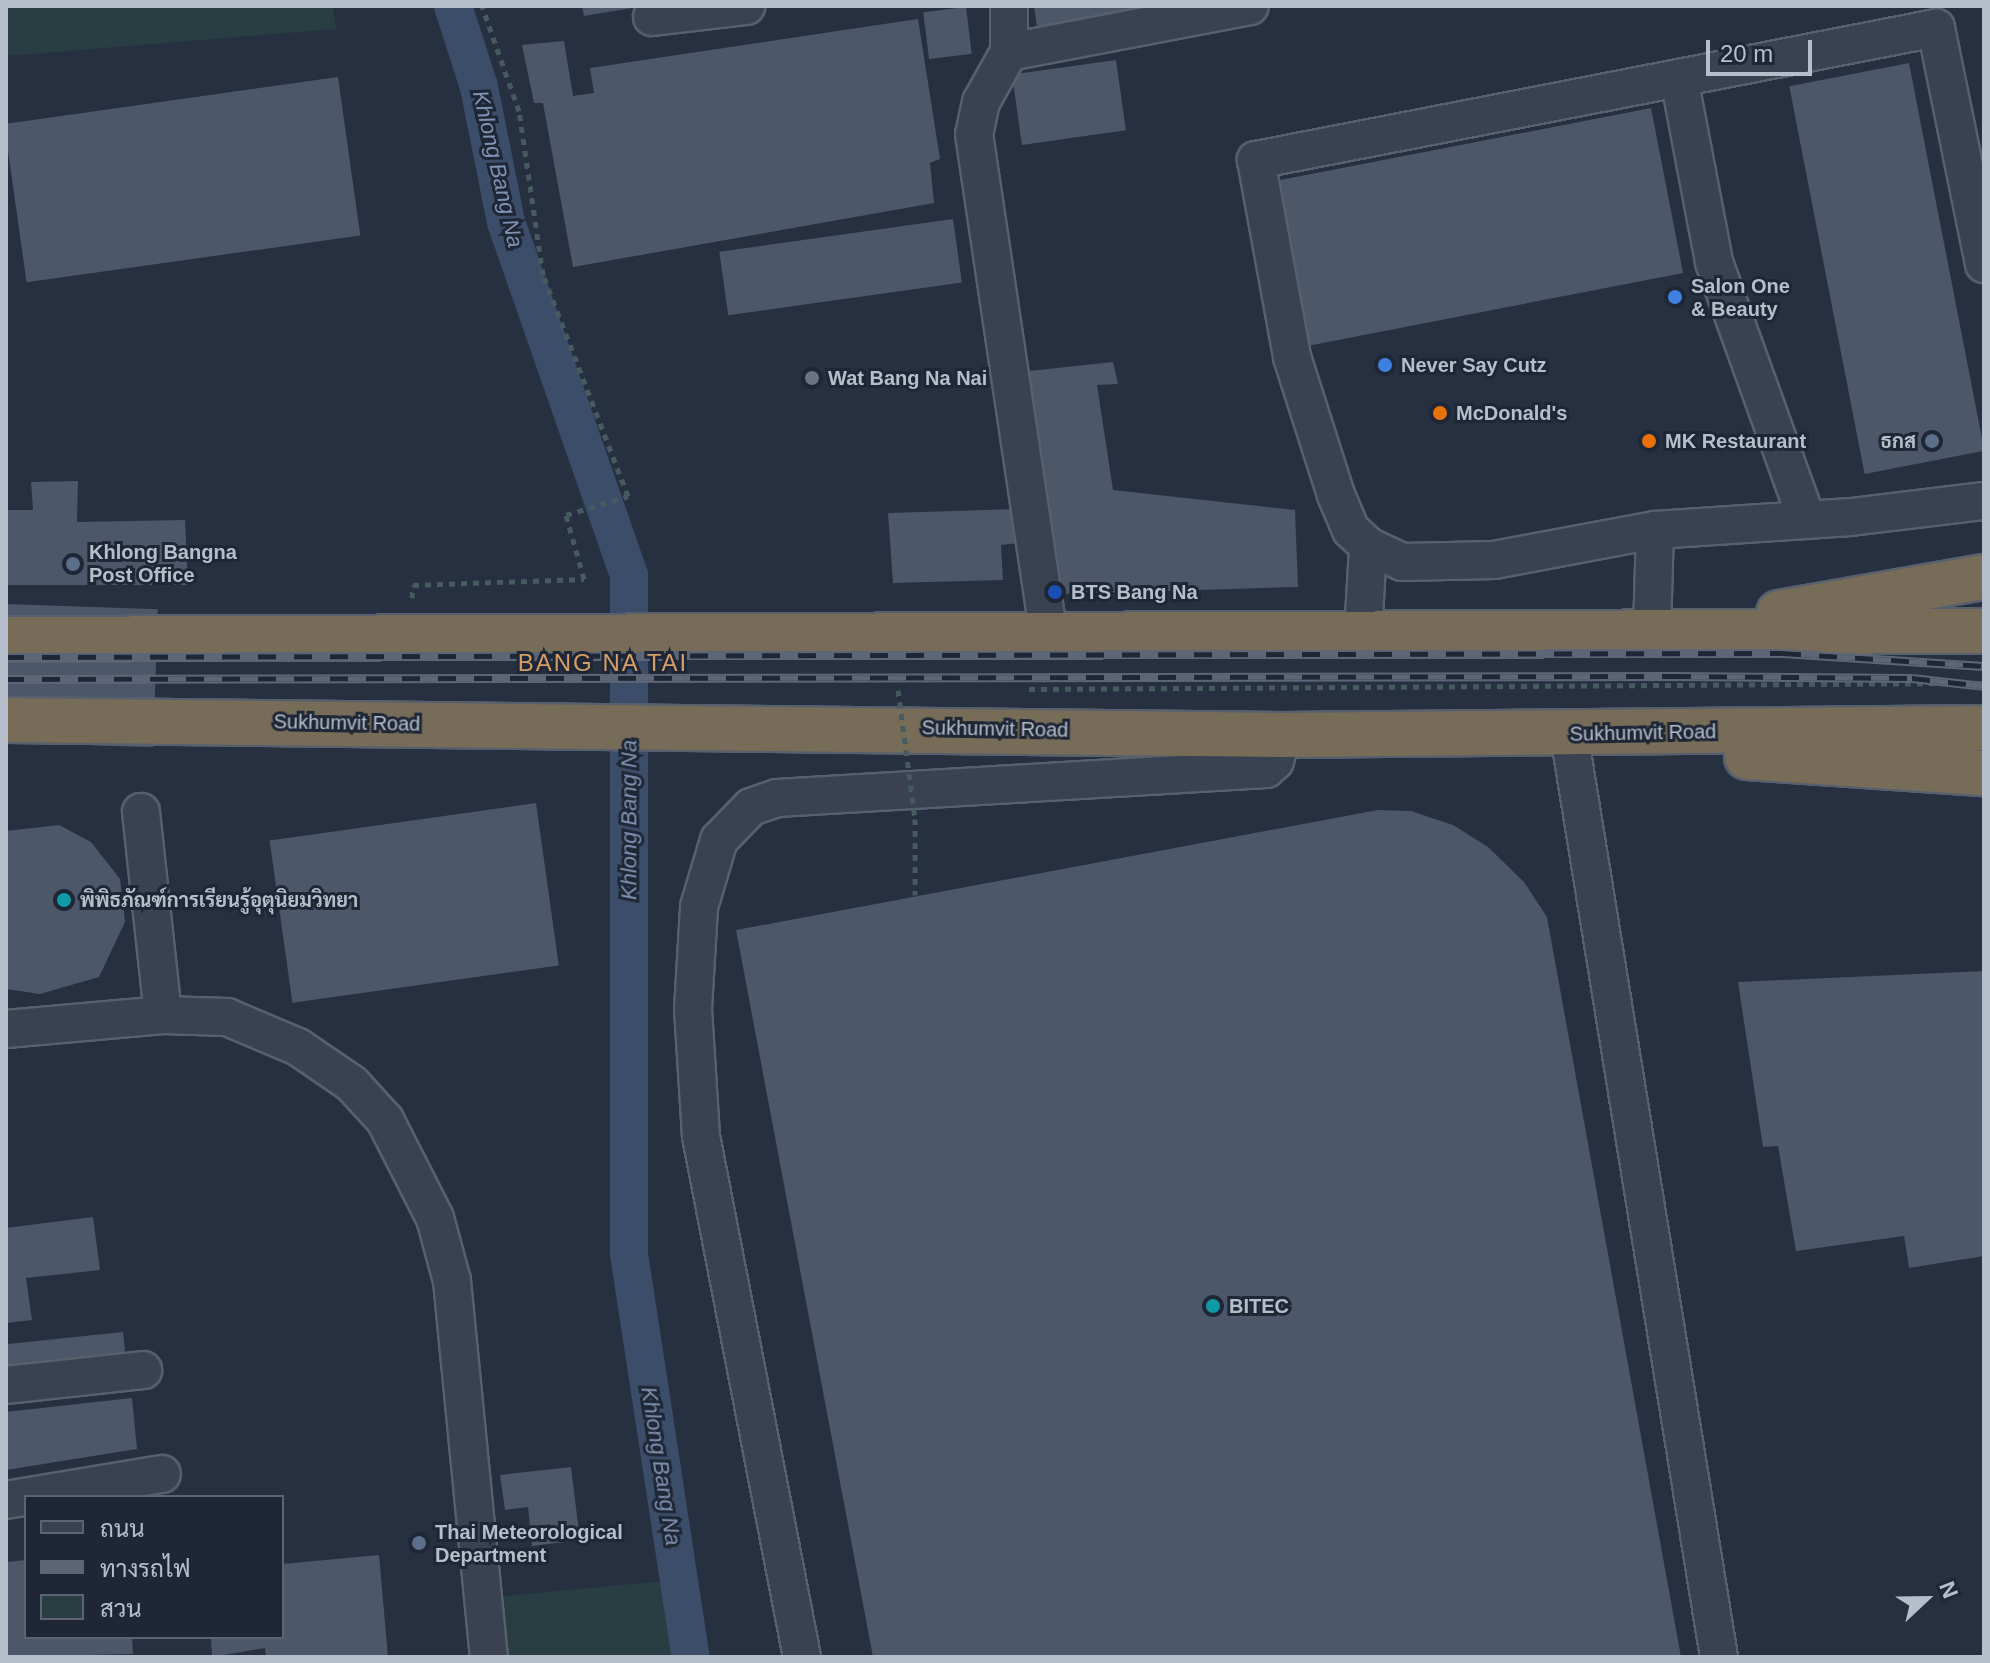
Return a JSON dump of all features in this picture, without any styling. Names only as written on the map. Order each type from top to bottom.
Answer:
[{"type":"highway","points":[[1699,631],[1862,595],[1984,577]]},
{"type":"highway","points":[[6,639],[744,640],[1652,631],[1984,631]]},
{"type":"highway","name":"Sukhumvit Road","points":[[6,720],[752,725],[1282,735],[1984,728]]},
{"type":"highway","points":[[1569,734],[1740,757],[1973,772]]},
{"type":"street","points":[[652,17],[746,6]]},
{"type":"street","points":[[1009,6],[1009,52],[981,102],[974,134],[1049,637]]},
{"type":"street","points":[[1009,52],[1250,6]]},
{"type":"street","points":[[1984,264],[1936,28],[1256,160],[1292,357],[1336,495],[1351,530],[1368,546],[1402,562],[1494,560],[1655,530],[1807,520],[1984,501]]},
{"type":"street","points":[[1679,78],[1714,262],[1807,520]]},
{"type":"street","points":[[1652,631],[1655,530]]},
{"type":"street","points":[[1363,634],[1368,546]]},
{"type":"street","points":[[1569,734],[1719,1657]]},
{"type":"street","points":[[802,1657],[701,1136],[693,1009],[699,907],[719,840],[751,807],[777,798],[1266,769],[1275,761],[1282,735]]},
{"type":"street","points":[[141,812],[163,1015]]},
{"type":"street","points":[[6,1029],[163,1015],[227,1017],[298,1047],[352,1084],[385,1120],[414,1169],[435,1218],[452,1281],[489,1657]]},
{"type":"street","points":[[6,1385],[143,1370]]},
{"type":"street","points":[[36,1495],[162,1474]]},
{"type":"path","points":[[413,585],[584,579],[566,515],[628,496],[543,275],[519,111],[482,6]]},
{"type":"path","points":[[1026,689],[1984,683]]},
{"type":"path","points":[[914,690],[898,690],[915,819],[915,895]]},
{"type":"green space","points":[[6,6],[333,6],[336,29],[6,56]]},
{"type":"green space","points":[[664,1581],[673,1657],[501,1657],[496,1597]]},
{"type":"building","points":[[582,6],[632,6],[632,8],[584,16]]},
{"type":"building","points":[[1034,6],[1181,6],[1039,42]]},
{"type":"building","points":[[966,7],[972,54],[929,59],[923,12]]},
{"type":"building","points":[[918,19],[940,159],[930,163],[934,203],[573,267],[543,103],[534,103],[522,45],[564,41],[573,96],[594,93],[590,68]]},
{"type":"building","points":[[1116,60],[1126,130],[1022,145],[1012,75]]},
{"type":"building","points":[[1909,63],[1984,451],[1865,474],[1789,86]]},
{"type":"building","points":[[338,77],[360,235],[27,282],[6,124]]},
{"type":"building","points":[[1651,108],[1683,273],[1302,347],[1270,182]]},
{"type":"building","points":[[953,219],[962,282],[728,315],[719,252]]},
{"type":"building","points":[[1113,362],[1118,384],[1097,385],[1113,490],[1295,510],[1298,587],[1063,594],[1029,371]]},
{"type":"building","points":[[78,481],[77,522],[185,520],[188,585],[6,585],[6,510],[33,510],[31,482]]},
{"type":"building","points":[[1017,509],[1019,543],[1001,545],[1003,580],[893,583],[888,513]]},
{"type":"building","points":[[6,604],[158,609],[153,747],[6,742]]},
{"type":"building","points":[[536,803],[559,965],[292,1003],[270,840]]},
{"type":"building","name":"BITEC","points":[[1378,810],[1411,811],[1453,825],[1488,847],[1524,882],[1547,917],[1681,1657],[873,1657],[736,930]]},
{"type":"building","name":"พิพิธภัณฑ์การเรียนรู้อุตุนิยมวิทยา","points":[[59,825],[91,842],[120,879],[125,922],[99,977],[40,994],[6,989],[6,831]]},
{"type":"building","points":[[1984,971],[1984,1256],[1909,1268],[1904,1236],[1796,1251],[1778,1146],[1763,1147],[1738,982]]},
{"type":"building","points":[[93,1217],[100,1270],[26,1278],[32,1320],[6,1323],[6,1228]]},
{"type":"building","points":[[123,1332],[126,1360],[9,1372],[6,1344]]},
{"type":"building","points":[[132,1398],[137,1449],[6,1470],[6,1412]]},
{"type":"building","points":[[571,1467],[580,1540],[532,1546],[528,1507],[505,1510],[500,1475]]},
{"type":"building","points":[[379,1555],[388,1657],[266,1657],[265,1648],[212,1657],[211,1639],[284,1639],[284,1564]]},
{"type":"building","points":[[24,1560],[24,1639],[132,1639],[133,1654],[7,1657],[6,1562]]},
{"type":"waterway","name":"Khlong Bang Na","points":[[453,6],[479,87],[506,222],[629,575],[629,1254],[691,1657]]},
{"type":"railway","points":[[6,657],[1783,653],[1984,666]]},
{"type":"railway","points":[[6,679],[1673,676],[1912,678],[1984,686]]},
{"type":"place","name":"Salon One & Beauty","points":[[1675,297]]},
{"type":"place","name":"Never Say Cutz","points":[[1385,365]]},
{"type":"place","name":"Wat Bang Na Nai","points":[[812,378]]},
{"type":"place","name":"McDonald's","points":[[1440,413]]},
{"type":"place","name":"MK Restaurant","points":[[1649,441]]},
{"type":"place","name":"ธกส","points":[[1932,441]]},
{"type":"place","name":"Khlong Bangna Post Office","points":[[73,564]]},
{"type":"place","name":"BTS Bang Na","points":[[1055,592]]},
{"type":"place","name":"พิพิธภัณฑ์การเรียนรู้อุตุนิยมวิทยา","points":[[64,900]]},
{"type":"place","name":"BITEC","points":[[1213,1306]]},
{"type":"place","name":"Thai Meteorological Department","points":[[419,1543]]},
{"type":"district","name":"BANG NA TAI","points":[[603,663]]}]
